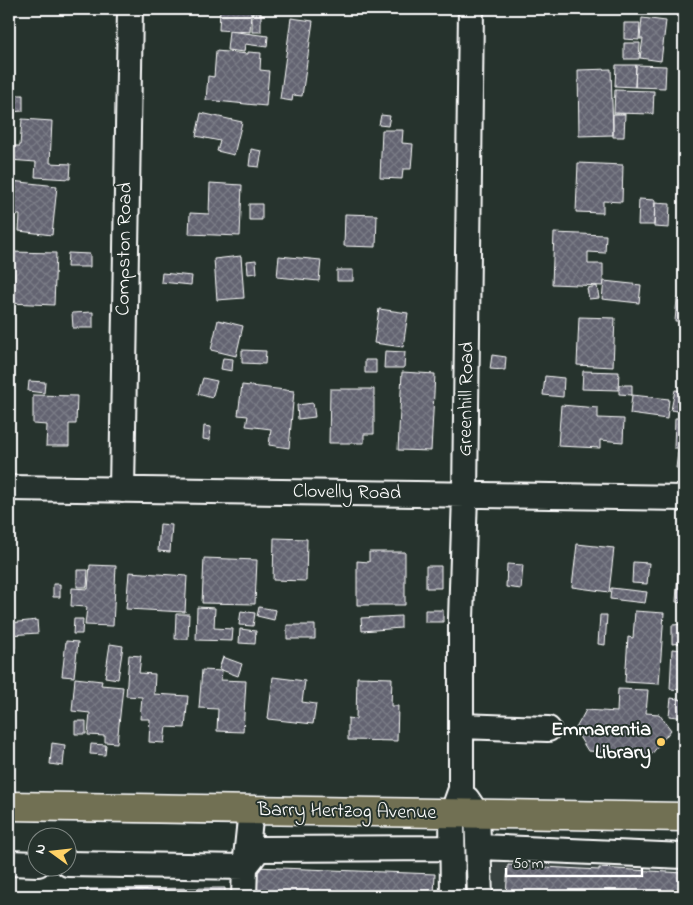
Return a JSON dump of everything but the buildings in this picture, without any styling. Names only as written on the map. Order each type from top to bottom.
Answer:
[{"type":"main road","name":"Barry Hertzog Avenue","points":[[9,806],[251,810],[463,806],[684,817]]},
{"type":"street","name":"Compston Road","points":[[122,490],[130,9]]},
{"type":"street","name":"Greenhill Road","points":[[453,896],[452,848],[463,806],[461,619],[465,495],[471,9]]},
{"type":"street","name":"Clovelly Road","points":[[9,488],[684,498]]},
{"type":"street","points":[[461,726],[548,729]]},
{"type":"street","name":"Greenhill Road","points":[[463,806],[480,847],[480,896]]},
{"type":"street","points":[[244,896],[251,810]]},
{"type":"street","points":[[480,847],[684,856]]},
{"type":"street","points":[[245,867],[259,849],[452,848]]},
{"type":"street","points":[[9,863],[28,864]]},
{"type":"street","points":[[78,864],[245,867]]},
{"type":"shaded area","points":[[493,857],[684,860],[684,896],[495,896]]},
{"type":"place","name":"Emmarentia Library","points":[[661,742]]}]
